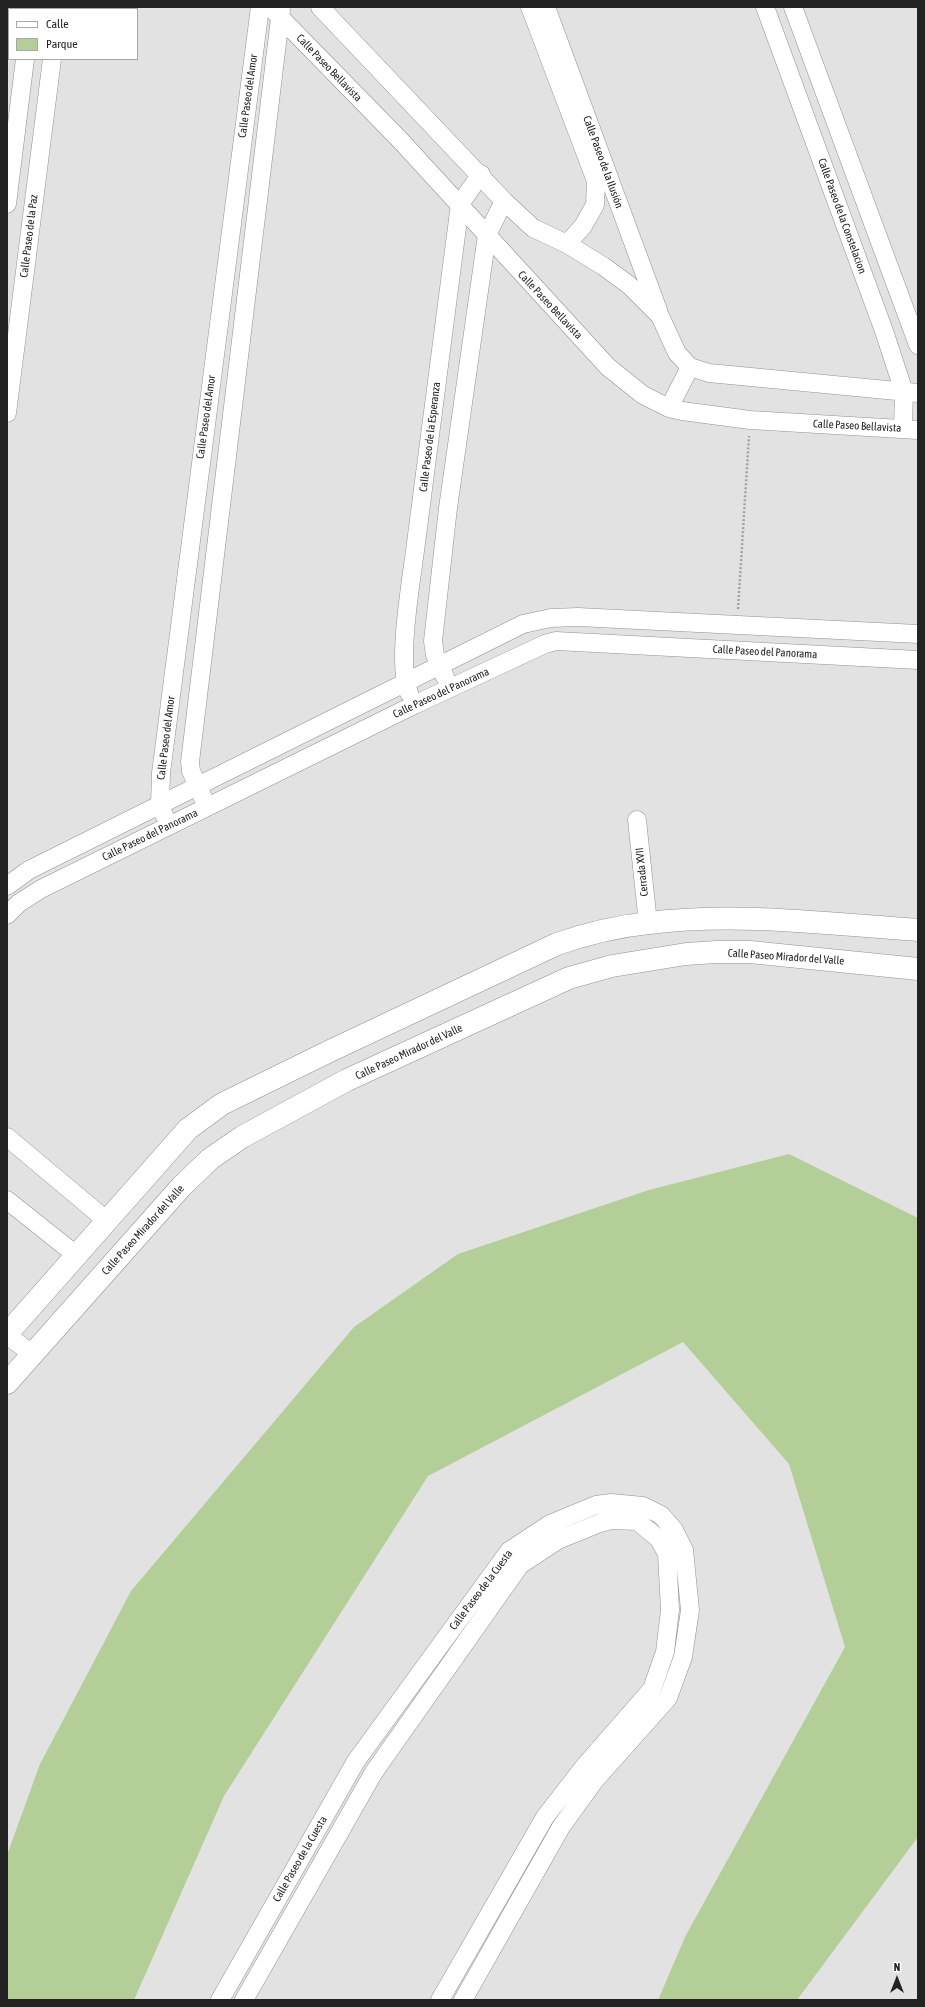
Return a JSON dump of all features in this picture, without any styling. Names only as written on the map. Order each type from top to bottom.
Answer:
[{"type":"street","name":"Calle Paseo del Amor","points":[[168,826],[160,805],[161,773],[192,518],[260,7]]},
{"type":"street","points":[[320,7],[481,174],[504,201],[533,228],[568,244],[604,266],[629,285],[660,316],[677,352],[690,367],[708,373],[911,392]]},
{"type":"street","name":"Calle Paseo de la Ilusión","points":[[530,7],[596,181],[595,205],[583,226],[568,244]]},
{"type":"street","name":"Calle Paseo de la Ilusión","points":[[546,7],[660,316]]},
{"type":"street","name":"Calle Paseo de la Constelacion","points":[[765,7],[884,331],[911,392],[910,429]]},
{"type":"street","points":[[793,7],[918,345]]},
{"type":"street","name":"Calle Paseo del Amor","points":[[208,808],[197,787],[191,771],[190,762],[277,11]]},
{"type":"street","name":"Calle Paseo Bellavista","points":[[277,11],[460,204],[608,367],[643,395],[669,408],[750,420],[910,429]]},
{"type":"street","points":[[7,204],[25,60]]},
{"type":"street","name":"Calle Paseo de la Paz","points":[[7,413],[52,60]]},
{"type":"street","name":"Calle Paseo de la Esperanza","points":[[414,705],[405,683],[404,654],[409,600],[460,204],[481,174]]},
{"type":"street","points":[[451,688],[440,667],[433,641],[437,602],[448,508],[487,235],[504,201]]},
{"type":"street","points":[[669,408],[690,367]]},
{"type":"street","name":"Calle Paseo del Panorama","points":[[7,886],[29,870],[440,667],[523,624],[544,619],[578,617],[918,634]]},
{"type":"street","name":"Calle Paseo del Panorama","points":[[7,915],[19,903],[41,889],[168,826],[208,808],[414,705],[545,644],[556,641],[918,660]]},
{"type":"street","name":"Cerrada XVII","points":[[636,820],[648,923]]},
{"type":"street","points":[[32,1354],[7,1334],[106,1220],[188,1129],[222,1104],[332,1050],[557,944],[583,936],[648,923],[689,920],[751,919],[918,930]]},
{"type":"street","name":"Calle Paseo Mirador del Valle","points":[[7,1383],[181,1187],[210,1159],[242,1137],[347,1080],[569,978],[612,966],[686,954],[750,952],[918,969]]},
{"type":"street","points":[[332,1050],[347,1080]]},
{"type":"street","points":[[7,1138],[106,1220]]},
{"type":"street","points":[[7,1200],[76,1255]]},
{"type":"street","name":"Calle Paseo de la Cuesta","points":[[220,2000],[356,1761],[509,1551],[550,1524],[596,1505],[611,1503],[643,1506],[661,1515],[674,1530],[684,1550],[690,1610],[683,1657],[668,1698],[545,1817],[440,2000]]},
{"type":"street","points":[[596,1505],[600,1523]]},
{"type":"street","name":"Calle Paseo de la Cuesta","points":[[244,2000],[374,1772],[520,1565],[558,1540],[600,1523],[611,1520],[636,1521],[659,1539],[667,1554],[670,1610],[665,1652],[652,1689],[589,1774],[561,1827],[463,2000]]},
{"type":"street","points":[[356,1761],[374,1772]]},
{"type":"path","points":[[737,624],[750,420]]},
{"type":"green space","points":[[789,1154],[918,1218],[918,1837],[797,2000],[658,2000],[686,1935],[845,1647],[789,1464],[683,1342],[428,1476],[224,1796],[134,2000],[7,2000],[7,1855],[40,1764],[131,1591],[354,1327],[458,1254],[649,1190]]}]
